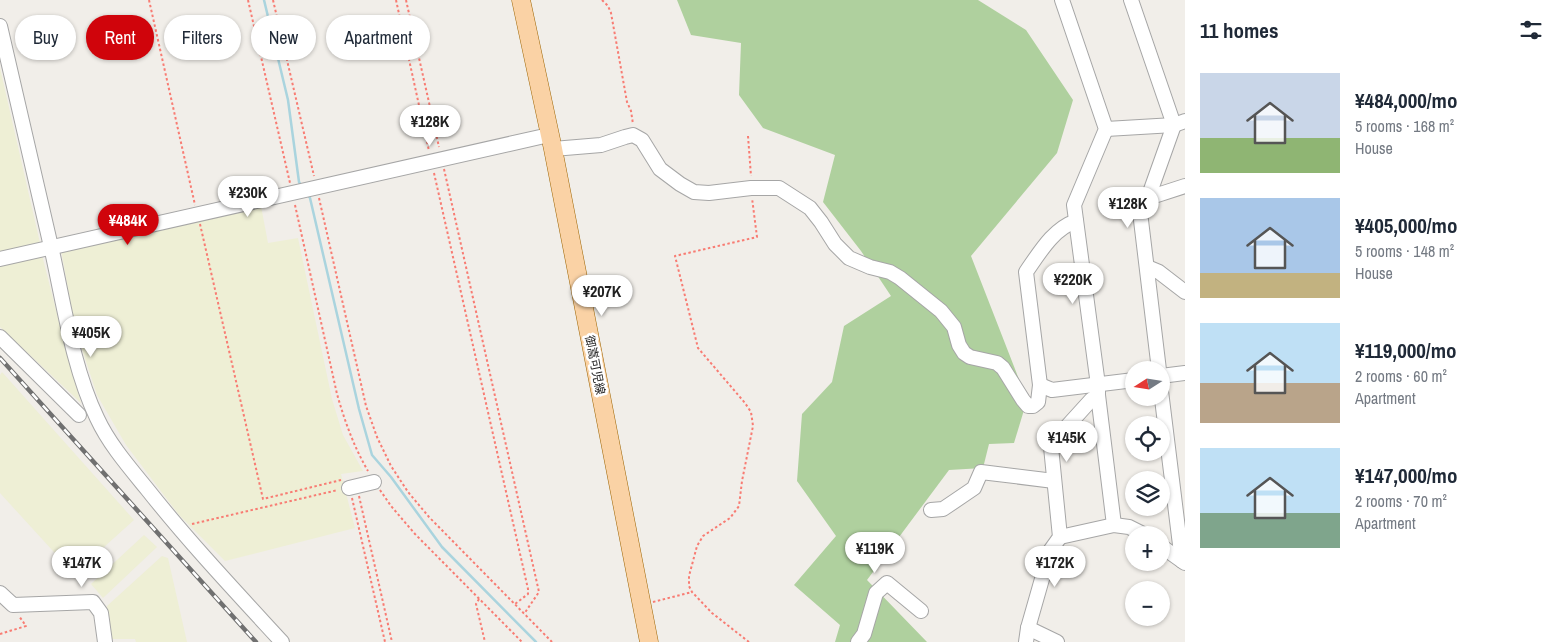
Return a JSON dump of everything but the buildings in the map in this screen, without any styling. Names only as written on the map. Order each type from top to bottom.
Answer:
[{"type":"main road","name":"御嵩可児線","points":[[521,0],[551,142],[649,642]]},
{"type":"street","points":[[1062,0],[1106,129],[1074,205],[1114,525]]},
{"type":"street","points":[[1131,0],[1180,123],[1148,198],[1140,212],[1158,361]]},
{"type":"street","points":[[0,26],[83,384],[98,419],[128,466],[178,527],[282,642]]},
{"type":"street","points":[[1106,129],[1180,123]]},
{"type":"street","points":[[0,260],[437,160],[551,142],[601,145],[633,135],[642,140],[660,169],[688,189],[700,193],[709,193],[751,188],[779,188],[810,208],[822,222],[835,244],[849,258],[870,267],[890,272],[900,278],[941,311],[954,327],[959,345],[964,353],[970,357],[997,363],[1028,406],[1033,406],[1038,402],[1040,384],[1026,272],[1046,242],[1069,224],[1076,221]]},
{"type":"street","points":[[1148,198],[1185,186]]},
{"type":"street","points":[[1148,267],[1159,272],[1185,292]]},
{"type":"street","points":[[0,336],[79,415]]},
{"type":"street","points":[[1170,375],[1185,373]]},
{"type":"street","points":[[1040,384],[1052,390],[1098,390],[1125,382]]},
{"type":"street","points":[[1057,642],[1027,635],[1050,551],[1060,537],[1051,446],[1098,390]]},
{"type":"street","points":[[1163,406],[1184,562]]},
{"type":"street","points":[[931,510],[943,509],[974,488],[981,472],[1054,480]]},
{"type":"street","points":[[349,485],[374,482]]},
{"type":"street","points":[[1060,537],[1114,525],[1125,526]]},
{"type":"street","points":[[1170,552],[1184,562]]},
{"type":"street","points":[[858,642],[864,634],[876,593],[886,583],[920,611]]},
{"type":"street","points":[[0,593],[13,605],[93,602],[101,613],[105,642]]},
{"type":"path","points":[[149,0],[263,499],[349,485]]},
{"type":"path","points":[[248,0],[337,394],[345,422],[358,453],[374,482],[391,506],[415,534],[522,642]]},
{"type":"path","points":[[272,0],[366,406],[380,444],[391,466],[408,492],[552,642]]},
{"type":"path","points":[[396,0],[437,160],[539,592],[524,614]]},
{"type":"path","points":[[406,0],[437,160],[528,589],[528,594],[515,604]]},
{"type":"path","points":[[602,0],[608,6],[611,13],[627,102],[631,111],[633,135]]},
{"type":"path","points":[[748,136],[751,188],[757,237],[675,256],[698,348],[751,412],[753,426],[739,506],[730,518],[703,536],[697,546],[689,576],[689,586],[692,592],[712,613],[749,642]]},
{"type":"path","points":[[178,527],[349,485]]},
{"type":"path","points":[[349,485],[385,642]]},
{"type":"path","points":[[349,485],[392,642]]},
{"type":"path","points":[[641,604],[692,592]]},
{"type":"path","points":[[479,599],[476,604],[485,642]]},
{"type":"path","points":[[0,634],[26,626],[13,605]]},
{"type":"green space","points":[[677,0],[978,0],[1026,30],[1073,100],[1057,153],[971,256],[1027,400],[1014,443],[989,444],[983,468],[949,470],[867,580],[927,642],[835,642],[840,625],[794,585],[836,536],[797,481],[802,414],[832,382],[844,326],[891,296],[861,251],[823,202],[835,155],[763,128],[739,95],[741,43],[691,35]]},
{"type":"green space","points":[[0,68],[40,243],[0,252]]},
{"type":"green space","points":[[261,206],[268,243],[298,238],[332,399],[343,435],[363,471],[341,474],[355,528],[225,561],[179,515],[126,445],[97,395],[75,328],[61,250]]},
{"type":"green space","points":[[42,255],[81,403],[0,327],[0,266]]},
{"type":"green space","points":[[2,372],[134,520],[74,574],[0,493],[0,375]]},
{"type":"green space","points":[[144,535],[157,547],[103,598],[91,584]]},
{"type":"green space","points":[[162,556],[168,558],[187,642],[136,642],[135,639],[111,639],[107,606]]},
{"type":"waterway","points":[[264,0],[288,100],[299,182],[302,187]]},
{"type":"waterway","points":[[308,195],[359,409],[372,455],[391,477],[442,547],[536,642]]},
{"type":"railway","points":[[0,358],[256,642]]}]
